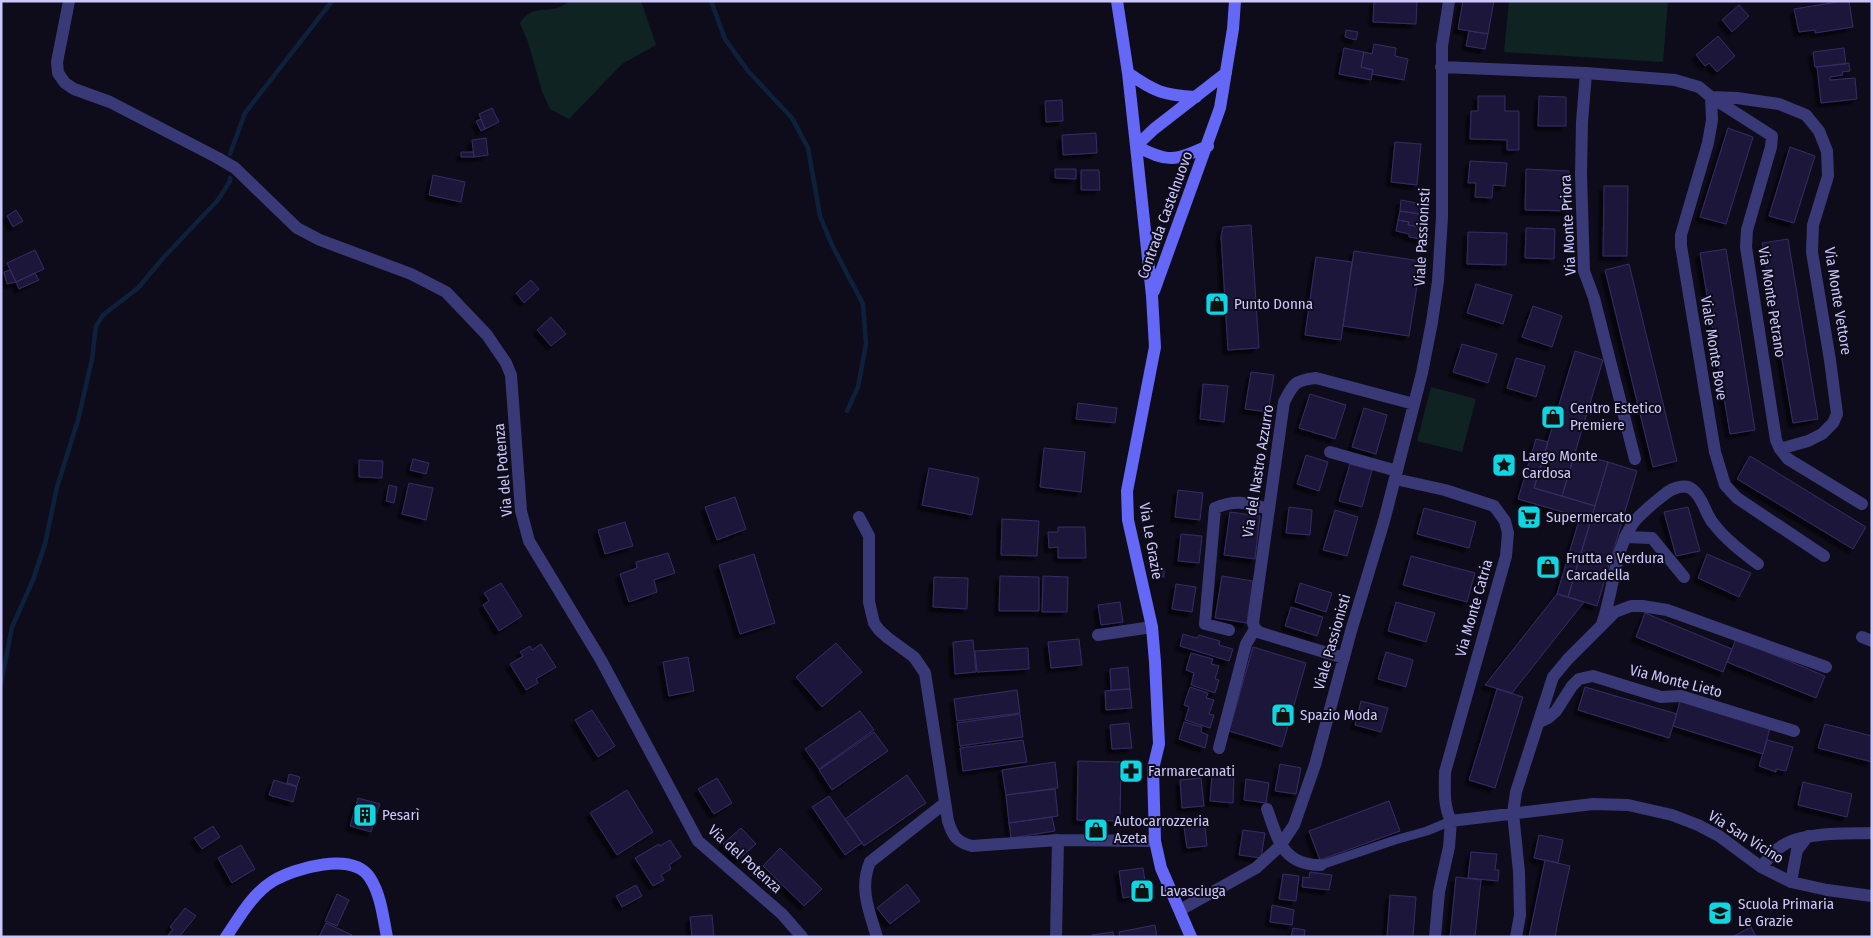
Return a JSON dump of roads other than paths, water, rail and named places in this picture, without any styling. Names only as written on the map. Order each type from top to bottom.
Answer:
[{"type":"main road","name":"Via Le Grazie","points":[[1117,1],[1128,73],[1152,296],[1155,347],[1127,491],[1128,520],[1152,627],[1155,662],[1158,744],[1153,769],[1155,841],[1161,868],[1191,937]]},
{"type":"main road","name":"Contrada Castelnuovo","points":[[1152,296],[1176,227],[1208,146],[1220,108],[1233,29],[1235,1]]},
{"type":"main road","points":[[1128,73],[1150,88],[1169,95],[1196,97]]},
{"type":"main road","points":[[1136,146],[1154,129],[1226,73]]},
{"type":"main road","name":"Contrada Castelnuovo","points":[[1136,146],[1158,157],[1172,158],[1187,155],[1208,146]]},
{"type":"main road","points":[[226,937],[251,901],[273,882],[314,865],[334,864],[353,865],[369,876],[380,899],[387,937]]},
{"type":"street","name":"Via del Potenza","points":[[69,1],[57,62],[58,73],[66,82],[74,88],[110,102],[235,168],[297,228],[320,240],[411,274],[446,292],[487,335],[512,375],[521,511],[529,541],[601,660],[698,841],[782,914],[802,937]]},
{"type":"street","name":"Viale Passionisti","points":[[1180,910],[1256,868],[1280,846],[1294,825],[1315,765],[1396,475],[1432,322],[1438,281],[1442,217],[1442,46],[1449,1]]},
{"type":"street","name":"Via Monte Vettore","points":[[1441,68],[1586,73],[1676,80],[1699,87],[1711,97],[1737,98],[1779,104],[1806,115],[1819,131],[1827,151],[1828,176],[1813,225],[1812,252],[1829,351],[1837,414],[1833,423],[1822,434],[1808,441],[1780,449]]},
{"type":"street","name":"Via Monte Priora","points":[[1586,73],[1582,122],[1581,174],[1584,271],[1594,298],[1635,459]]},
{"type":"street","name":"Via Monte Petrano","points":[[1711,97],[1772,136],[1771,147],[1747,230],[1746,247],[1776,440],[1780,449]]},
{"type":"street","name":"Viale Monte Bove","points":[[1711,97],[1711,128],[1681,235],[1680,246],[1715,452],[1725,485],[1737,498],[1824,556]]},
{"type":"street","name":"Via del Nastro Azzurro","points":[[1219,748],[1246,644],[1254,629],[1253,623],[1268,509],[1284,402],[1292,386],[1302,379],[1316,378],[1414,404]]},
{"type":"street","points":[[1780,449],[1788,459],[1862,504]]},
{"type":"street","points":[[1330,452],[1396,475]]},
{"type":"street","name":"Via Monte Catria","points":[[1396,475],[1494,506],[1505,521],[1508,533],[1506,556],[1445,772],[1444,797],[1446,812],[1451,821]]},
{"type":"street","points":[[1602,625],[1625,537],[1634,522],[1647,508],[1669,491],[1686,486],[1692,489],[1699,497],[1711,521],[1720,532],[1758,564]]},
{"type":"street","points":[[1229,630],[1205,624],[1215,508],[1226,503],[1243,502],[1268,509]]},
{"type":"street","points":[[859,517],[869,536],[868,602],[870,612],[879,630],[914,657],[925,673],[945,803],[951,831],[960,843],[972,846],[1058,840],[1155,841]]},
{"type":"street","points":[[1625,537],[1652,538],[1684,576]]},
{"type":"street","points":[[1516,937],[1520,915],[1519,872],[1513,813],[1516,792],[1554,677],[1568,659],[1615,612],[1631,606],[1667,610],[1826,667]]},
{"type":"street","points":[[1098,636],[1152,627]]},
{"type":"street","points":[[1254,629],[1261,633],[1344,658]]},
{"type":"street","name":"Via Monte Lieto","points":[[1538,722],[1548,718],[1556,711],[1572,686],[1579,679],[1593,676],[1661,697],[1681,696],[1794,731]]},
{"type":"street","points":[[877,937],[864,893],[866,872],[870,862],[945,803]]},
{"type":"street","name":"Via San Vicino","points":[[1280,846],[1296,860],[1309,865],[1321,865],[1427,831],[1451,821],[1593,804],[1628,805],[1672,815],[1698,825],[1719,836],[1762,867],[1791,882],[1827,890],[1872,896]]},
{"type":"street","points":[[1267,809],[1280,846]]},
{"type":"street","points":[[1435,937],[1439,892],[1449,847],[1451,821]]},
{"type":"street","points":[[1762,867],[1774,853],[1787,843],[1808,836],[1872,833]]},
{"type":"street","points":[[1791,882],[1797,850],[1808,836]]},
{"type":"street","points":[[1056,937],[1058,840]]},
{"type":"waterway","points":[[230,154],[245,113],[332,1]]},
{"type":"waterway","points":[[711,1],[725,39],[748,71],[792,118],[808,148],[820,216],[832,245],[863,304],[866,344],[858,387],[847,411]]},
{"type":"waterway","points":[[1,683],[12,627],[33,580],[45,544],[57,487],[78,420],[92,359],[96,326],[103,315],[138,288],[164,257],[218,200],[230,178]]},
{"type":"place","name":"Punto Donna","points":[[1217,304]]},
{"type":"place","name":"Centro Estetico Premiere","points":[[1553,417]]},
{"type":"place","name":"Largo Monte Cardosa","points":[[1504,465]]},
{"type":"place","name":"Supermercato","points":[[1529,517]]},
{"type":"place","name":"Frutta e Verdura Carcadella","points":[[1548,567]]},
{"type":"place","name":"Spazio Moda","points":[[1283,715]]},
{"type":"place","name":"Farmarecanati","points":[[1131,771]]},
{"type":"place","name":"Pesarì","points":[[365,815]]},
{"type":"place","name":"Autocarrozzeria Azeta","points":[[1096,830]]},
{"type":"place","name":"Lavasciuga","points":[[1142,891]]},
{"type":"place","name":"Scuola Primaria Le Grazie","points":[[1720,913]]}]
